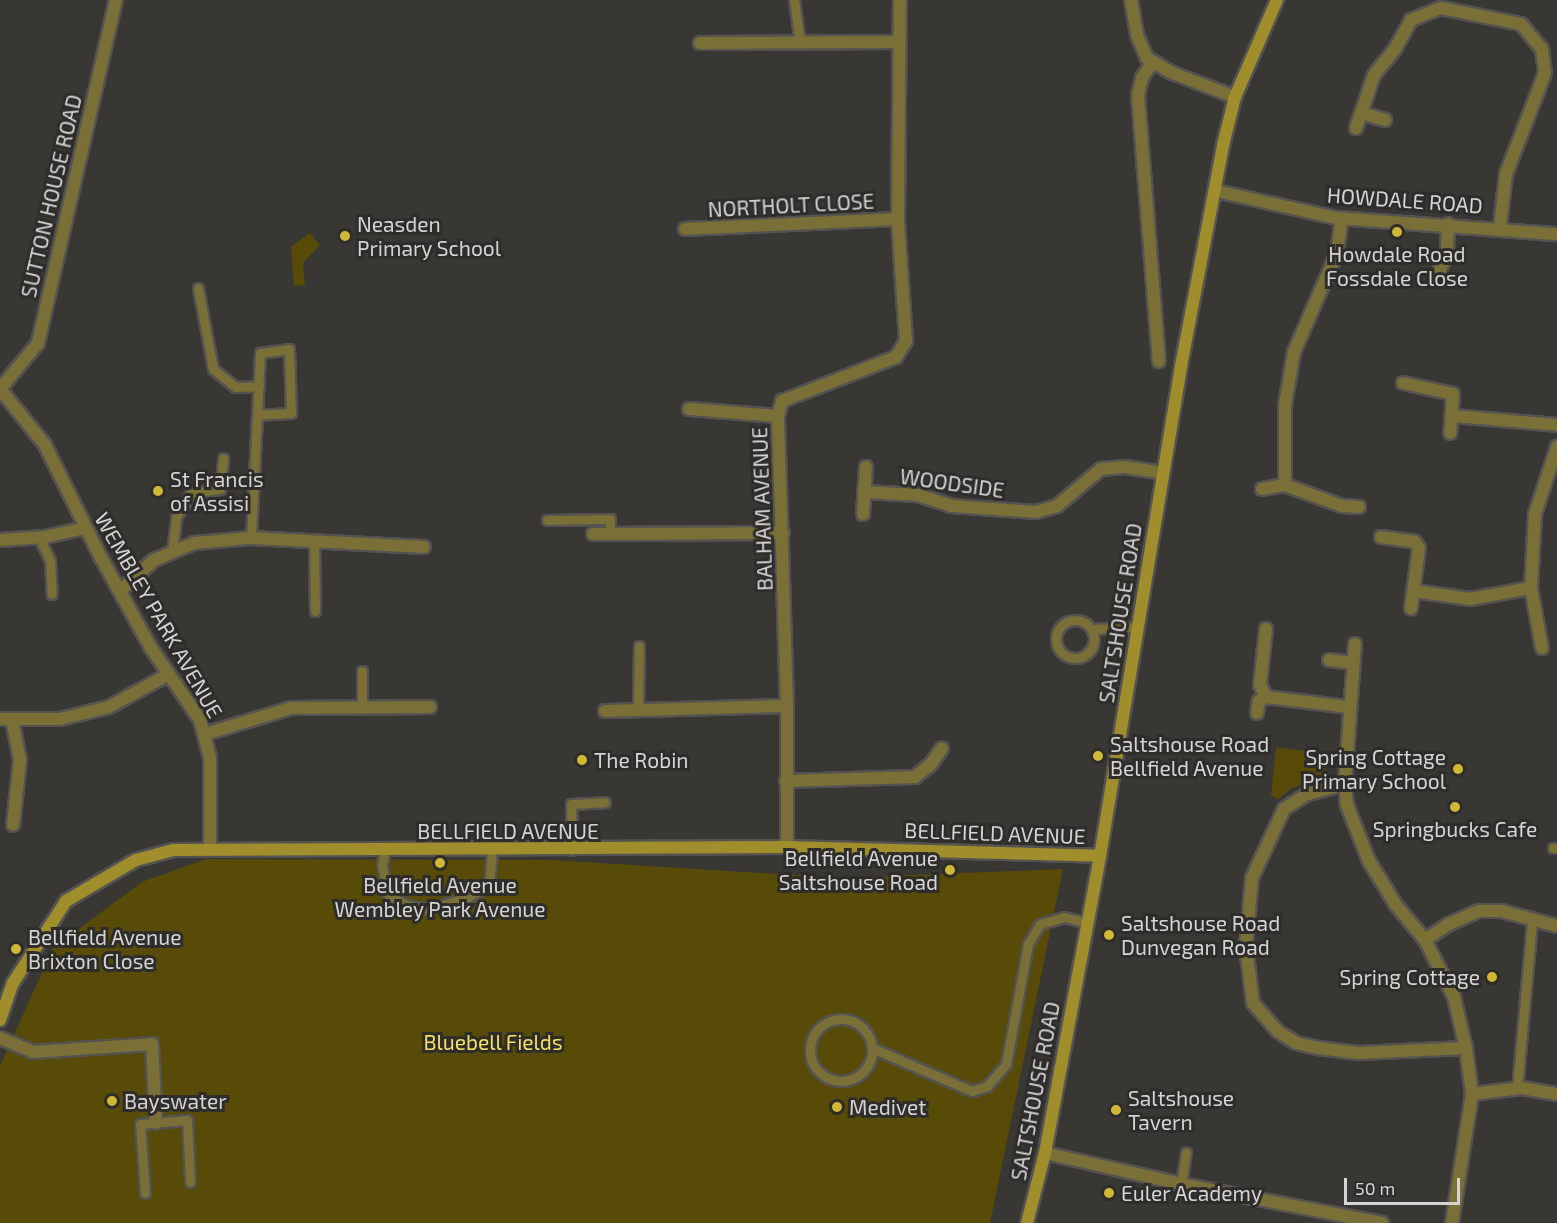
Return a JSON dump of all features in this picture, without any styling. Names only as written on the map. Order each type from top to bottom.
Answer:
[{"type":"main road","name":"SALTSHOUSE ROAD","points":[[1027,1223],[1045,1153],[1088,923],[1163,473],[1235,97],[1277,0]]},
{"type":"main road","name":"BELLFIELD AVENUE","points":[[2,1010],[13,983],[66,901],[136,860],[173,850],[210,848],[492,851],[787,847],[1100,856]]},
{"type":"street","name":"SUTTON HOUSE ROAD","points":[[0,389],[38,343],[116,0]]},
{"type":"street","name":"BALHAM AVENUE","points":[[787,847],[788,706],[778,416],[782,401],[896,357],[906,341],[898,219],[900,0]]},
{"type":"street","points":[[1131,0],[1137,36],[1152,63],[1235,97]]},
{"type":"street","points":[[1356,128],[1374,75],[1395,49],[1411,20],[1441,8],[1521,24],[1542,49],[1545,73],[1506,174],[1500,226]]},
{"type":"street","points":[[700,43],[898,42]]},
{"type":"street","points":[[1152,63],[1142,78],[1138,95],[1159,362]]},
{"type":"street","points":[[1361,113],[1385,120]]},
{"type":"street","name":"HOWDALE ROAD","points":[[1216,191],[1342,218],[1500,226],[1557,234]]},
{"type":"street","points":[[1285,485],[1285,405],[1294,352],[1337,253],[1342,218]]},
{"type":"street","name":"NORTHOLT CLOSE","points":[[685,229],[898,219]]},
{"type":"street","points":[[1440,270],[1447,252],[1448,224]]},
{"type":"street","points":[[1403,383],[1453,394],[1450,433]]},
{"type":"street","name":"WEMBLEY PARK AVENUE","points":[[0,389],[45,445],[85,528],[205,734],[210,758],[210,848]]},
{"type":"street","points":[[689,409],[778,416]]},
{"type":"street","points":[[1453,416],[1557,425]]},
{"type":"street","points":[[1542,648],[1531,588],[1535,514],[1557,447]]},
{"type":"street","name":"WOODSIDE","points":[[864,492],[918,495],[951,506],[1036,512],[1057,506],[1101,469],[1125,466],[1163,473]]},
{"type":"street","points":[[862,514],[866,467]]},
{"type":"street","points":[[1262,489],[1285,485],[1342,506],[1359,507]]},
{"type":"street","points":[[0,540],[39,537],[85,528]]},
{"type":"street","points":[[593,534],[783,533]]},
{"type":"street","points":[[1381,537],[1415,542],[1419,548],[1411,608]]},
{"type":"street","points":[[120,591],[154,560],[194,543],[251,538],[424,547]]},
{"type":"street","points":[[1414,591],[1470,599],[1531,588]]},
{"type":"street","points":[[1266,629],[1260,685],[1266,697]]},
{"type":"street","points":[[1355,644],[1345,784],[1347,805],[1369,861],[1396,905],[1425,940],[1455,997],[1466,1048],[1473,1094],[1452,1223]]},
{"type":"street","points":[[1329,660],[1353,663]]},
{"type":"street","points":[[13,825],[20,760],[6,719],[60,719],[110,707],[169,674]]},
{"type":"street","points":[[1257,713],[1259,701],[1266,697],[1349,707]]},
{"type":"street","points":[[605,711],[788,706]]},
{"type":"street","points":[[205,734],[291,708],[430,707]]},
{"type":"street","points":[[786,781],[915,777],[932,765],[942,748]]},
{"type":"street","points":[[1345,784],[1307,794],[1284,809],[1256,869],[1246,947],[1253,1003],[1277,1031],[1296,1043],[1318,1048],[1359,1053],[1466,1048]]},
{"type":"street","points":[[1425,940],[1479,911],[1502,911],[1557,926]]},
{"type":"street","points":[[0,1038],[33,1052],[152,1044],[156,1123]]},
{"type":"street","points":[[1473,1094],[1517,1089],[1557,1094]]},
{"type":"street","points":[[1045,1153],[1181,1184],[1381,1223]]},
{"type":"lane","points":[[794,0],[800,43]]},
{"type":"lane","points":[[198,288],[213,369],[235,387],[259,386]]},
{"type":"lane","points":[[251,538],[260,353],[289,349],[291,412],[258,415]]},
{"type":"lane","points":[[172,552],[176,517],[191,493],[220,489],[223,458]]},
{"type":"lane","points":[[547,520],[610,519],[610,534]]},
{"type":"lane","points":[[39,537],[50,561],[52,594]]},
{"type":"lane","points":[[314,541],[315,611]]},
{"type":"lane","points":[[1091,629],[1094,640],[1085,655],[1068,656],[1058,648],[1056,636],[1063,624],[1081,621],[1091,629],[1138,627]]},
{"type":"lane","points":[[638,710],[639,646]]},
{"type":"lane","points":[[362,671],[362,707]]},
{"type":"lane","points":[[572,850],[571,804],[605,802]]},
{"type":"lane","points":[[385,850],[382,866],[388,894],[406,905],[428,909],[469,897],[489,885],[492,851]]},
{"type":"lane","points":[[872,1048],[972,1091],[987,1086],[1006,1064],[1028,944],[1040,924],[1064,917],[1088,923]]},
{"type":"lane","points":[[1517,1089],[1532,920]]},
{"type":"lane","points":[[835,1019],[856,1023],[870,1038],[872,1048],[867,1068],[860,1075],[841,1082],[831,1080],[815,1069],[809,1049],[817,1030],[835,1019]]},
{"type":"lane","points":[[145,1193],[140,1124],[187,1120],[190,1182]]},
{"type":"lane","points":[[1181,1184],[1186,1152]]},
{"type":"green space","points":[[310,233],[320,245],[303,263],[305,285],[294,286],[291,247]]},
{"type":"green space","points":[[1276,747],[1332,755],[1333,760],[1318,778],[1290,789],[1278,800],[1271,795]]},
{"type":"green space","name":"Bluebell Fields","points":[[206,859],[552,860],[841,878],[1063,869],[990,1223],[0,1223],[0,1066],[53,948],[142,882]]},
{"type":"place","name":"Howdale Road Fossdale Close","points":[[1397,232]]},
{"type":"place","name":"Neasden Primary School","points":[[345,236]]},
{"type":"place","name":"St Francis of Assisi","points":[[158,491]]},
{"type":"place","name":"Saltshouse Road Bellfield Avenue","points":[[1098,756]]},
{"type":"place","name":"The Robin","points":[[582,760]]},
{"type":"place","name":"Spring Cottage Primary School","points":[[1458,769]]},
{"type":"place","name":"Springbucks Cafe","points":[[1455,807]]},
{"type":"place","name":"Bellfield Avenue Wembley Park Avenue","points":[[440,863]]},
{"type":"place","name":"Bellfield Avenue Saltshouse Road","points":[[950,870]]},
{"type":"place","name":"Saltshouse Road Dunvegan Road","points":[[1109,935]]},
{"type":"place","name":"Bellfield Avenue Brixton Close","points":[[16,949]]},
{"type":"place","name":"Spring Cottage","points":[[1492,977]]},
{"type":"place","name":"Bayswater","points":[[112,1101]]},
{"type":"place","name":"Medivet","points":[[837,1107]]},
{"type":"place","name":"Saltshouse Tavern","points":[[1116,1110]]},
{"type":"place","name":"Euler Academy","points":[[1109,1193]]}]
